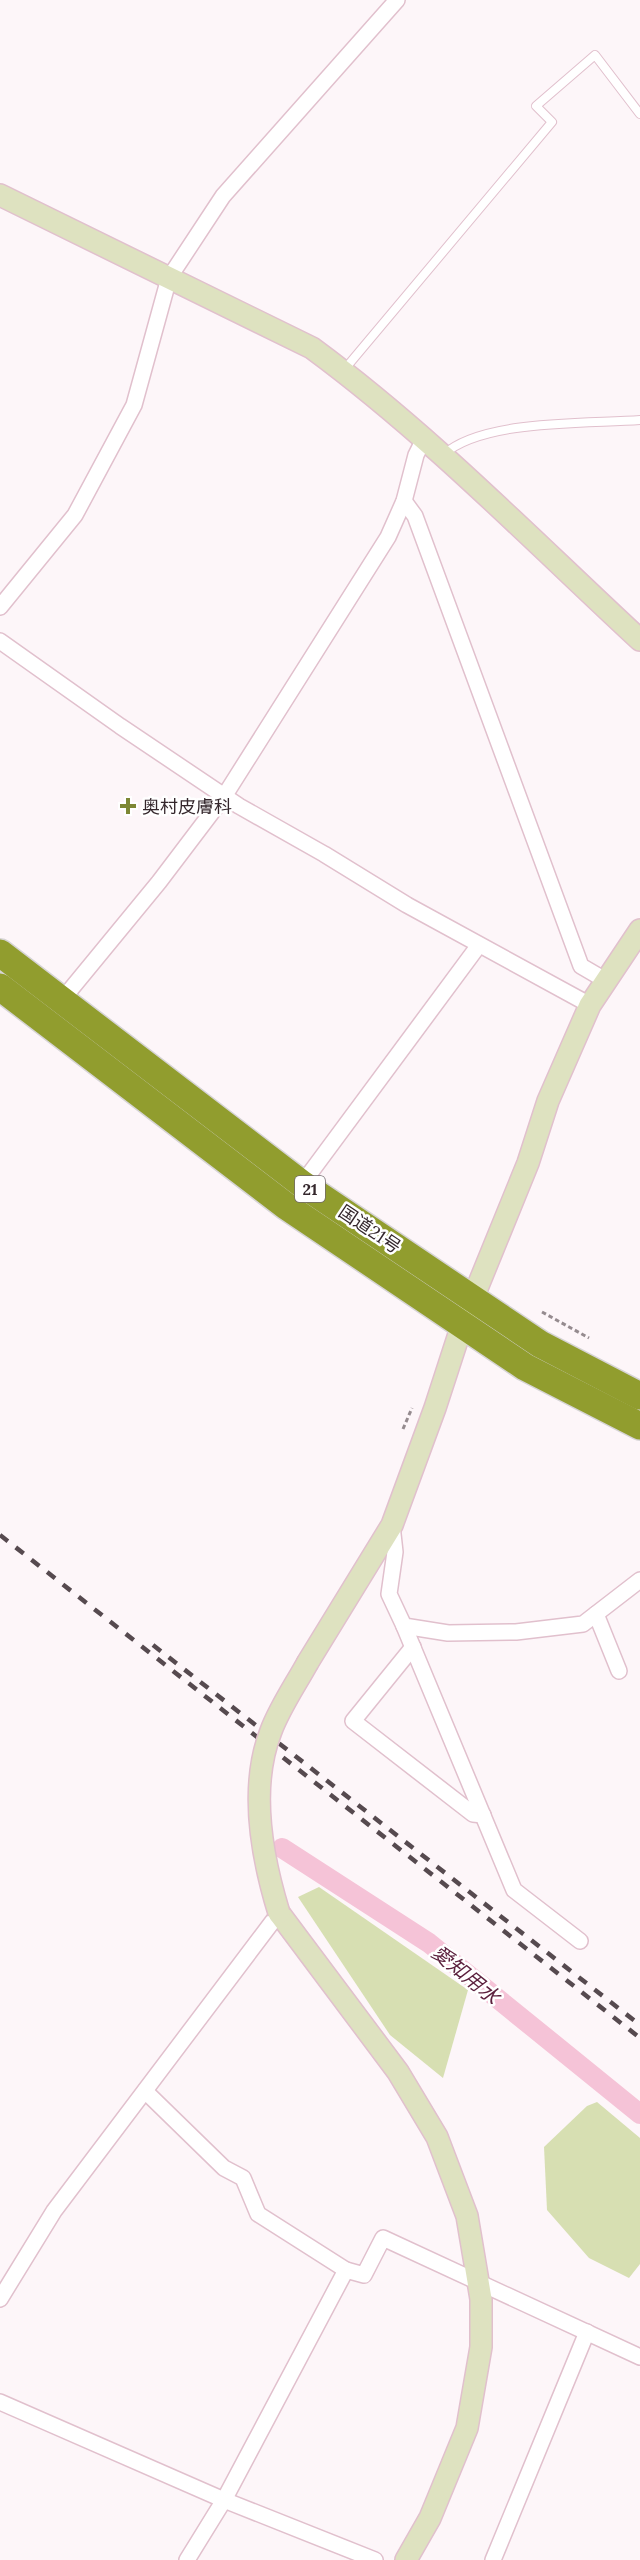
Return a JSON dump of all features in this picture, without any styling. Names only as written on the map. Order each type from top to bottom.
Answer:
[{"type":"highway","name":"国道21号","points":[[0,953],[302,1184],[540,1344],[640,1396]]},
{"type":"highway","name":"国道21号","points":[[0,987],[286,1206],[525,1368],[640,1426]]},
{"type":"street","points":[[0,607],[75,515],[134,405],[169,278],[223,196],[397,0]]},
{"type":"street","points":[[0,195],[312,348],[344,371],[424,439],[640,640]]},
{"type":"street","points":[[62,1000],[159,882],[225,795],[382,546],[404,501],[416,455],[424,439]]},
{"type":"street","points":[[404,501],[415,516],[581,966],[605,980]]},
{"type":"street","points":[[0,641],[239,806],[324,854],[407,905],[590,1005]]},
{"type":"street","points":[[406,2560],[430,2518],[467,2427],[481,2347],[482,2299],[467,2216],[437,2138],[398,2072],[279,1913],[262,1849],[260,1774],[271,1732],[308,1662],[392,1525],[435,1408],[462,1325],[528,1163],[548,1101],[590,1005],[640,930]]},
{"type":"street","points":[[302,1184],[479,945]]},
{"type":"street","points":[[392,1525],[395,1552],[389,1594],[514,1890],[580,1941]]},
{"type":"street","points":[[404,1626],[448,1632],[516,1632],[583,1624],[640,1580]]},
{"type":"street","points":[[596,1614],[619,1671]]},
{"type":"street","points":[[413,1647],[353,1721],[473,1814],[483,1815]]},
{"type":"street","points":[[0,2299],[54,2211],[279,1913]]},
{"type":"street","points":[[145,2091],[224,2168],[243,2178],[258,2214],[346,2270],[364,2275],[383,2238],[640,2357]]},
{"type":"street","points":[[187,2560],[224,2500],[346,2270]]},
{"type":"street","points":[[493,2560],[587,2332]]},
{"type":"street","points":[[0,2402],[224,2500],[375,2560]]},
{"type":"lane","points":[[344,371],[552,122],[536,106],[595,55],[640,114]]},
{"type":"lane","points":[[442,456],[465,440],[498,431],[640,420]]},
{"type":"path","points":[[542,1312],[589,1338]]},
{"type":"green space","points":[[319,1887],[468,1990],[443,2078],[390,2035],[298,1897]]},
{"type":"green space","points":[[597,2102],[640,2138],[640,2264],[629,2278],[589,2258],[547,2210],[544,2147],[587,2106]]},
{"type":"waterway","name":"愛知用水","points":[[282,1848],[429,1943],[640,2114]]},
{"type":"railway","points":[[0,1535],[640,2038]]},
{"type":"railway","points":[[153,1645],[640,2025]]},
{"type":"place","name":"奥村皮膚科","points":[[128,806]]}]
